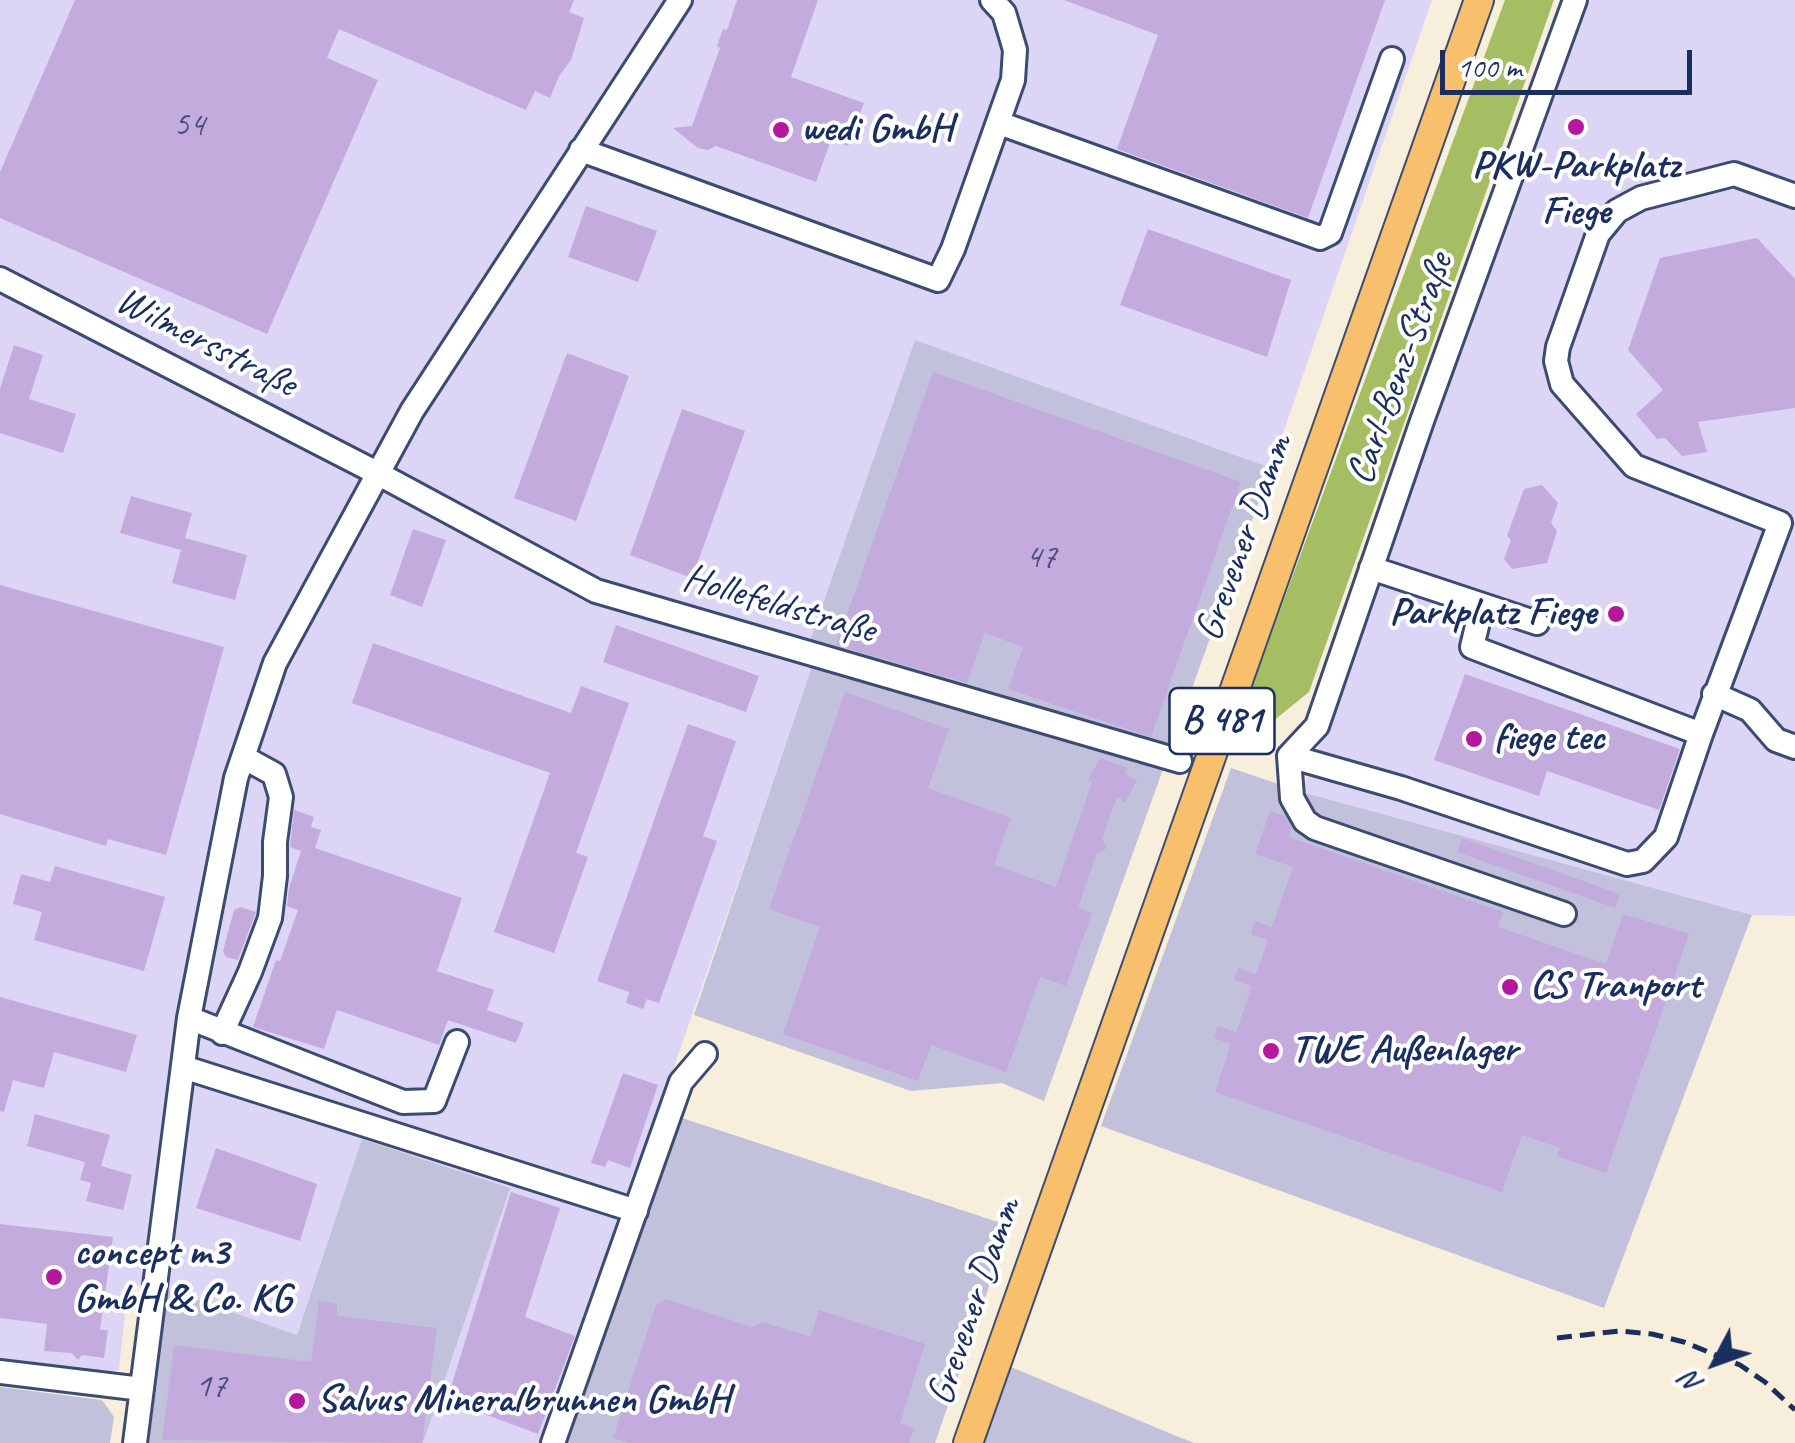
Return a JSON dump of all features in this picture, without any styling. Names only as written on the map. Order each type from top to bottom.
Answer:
[{"type":"main road","name":"Grevener Damm","points":[[968,1443],[1479,0]]},
{"type":"street","points":[[136,1443],[189,1018],[236,778],[275,663],[412,411],[680,0]]},
{"type":"street","points":[[582,150],[938,280],[1013,80],[1014,50],[1004,13],[992,0]]},
{"type":"street","name":"Carl-Benz-Straße","points":[[1288,756],[1318,726],[1574,0]]},
{"type":"street","points":[[1000,122],[1320,238],[1330,233],[1392,59]]},
{"type":"street","points":[[1564,914],[1316,828],[1306,821],[1292,798],[1288,756],[1401,788],[1628,864],[1643,861],[1666,837],[1714,694],[1780,522],[1634,466],[1562,384],[1556,361],[1558,347],[1598,234],[1617,211],[1628,204],[1734,174],[1795,196]]},
{"type":"street","name":"Wilmersstraße","points":[[0,278],[377,473]]},
{"type":"street","name":"Hollefeldstraße","points":[[377,473],[596,591],[1180,761]]},
{"type":"street","points":[[1371,568],[1537,622]]},
{"type":"street","points":[[1482,605],[1472,647],[1701,734]]},
{"type":"street","points":[[1714,694],[1750,710],[1776,740],[1795,747]]},
{"type":"street","points":[[222,1033],[270,918],[281,798],[274,774],[243,757]]},
{"type":"street","points":[[189,1018],[403,1102],[434,1101],[457,1042]]},
{"type":"street","points":[[553,1443],[682,1082],[705,1054]]},
{"type":"street","points":[[183,1067],[636,1211]]},
{"type":"street","points":[[0,1372],[142,1389]]},
{"type":"shaded area","points":[[0,0],[1432,0],[1271,468],[915,341],[805,655],[812,670],[547,1443],[423,1443],[509,1188],[363,1139],[297,1335],[167,1289],[128,1285],[119,1370],[106,1373],[0,1360]]},
{"type":"shaded area","points":[[1589,0],[1795,0],[1795,916],[1752,915],[1302,792]]},
{"type":"shaded area","points":[[915,340],[1271,468],[1044,1101],[1002,1083],[911,1091],[694,1015],[811,670],[805,655]]},
{"type":"shaded area","points":[[1231,768],[1302,792],[1752,915],[1604,1308],[1101,1126]]},
{"type":"shaded area","points":[[682,1118],[1010,1226],[935,1443],[567,1443]]},
{"type":"shaded area","points":[[362,1139],[510,1188],[423,1443],[149,1443],[167,1289],[297,1335]]},
{"type":"shaded area","points":[[1011,1367],[1181,1438],[1195,1443],[984,1443]]},
{"type":"shaded area","points":[[0,1387],[102,1400],[114,1417],[110,1443],[0,1443]]},
{"type":"green space","points":[[1505,0],[1554,0],[1309,692],[1262,730],[1237,727]]},
{"type":"building","points":[[75,0],[574,0],[569,12],[584,18],[571,60],[550,98],[535,91],[526,110],[339,29],[327,58],[378,80],[267,334],[0,218],[0,172]]},
{"type":"building","points":[[737,0],[818,0],[791,77],[864,103],[848,146],[831,140],[816,182],[716,146],[708,150],[698,148],[673,128],[692,126],[723,29],[727,30]]},
{"type":"building","points":[[1064,0],[1385,0],[1308,218],[1117,149],[1158,35]]},
{"type":"building","points":[[586,206],[657,231],[638,282],[568,257]]},
{"type":"building","points":[[1148,229],[1291,280],[1267,357],[1120,305]]},
{"type":"building","points":[[1757,238],[1795,279],[1795,408],[1698,422],[1707,452],[1682,456],[1665,438],[1657,439],[1636,414],[1663,390],[1628,350],[1660,258]]},
{"type":"building","points":[[14,345],[43,355],[29,399],[76,414],[63,453],[0,433],[0,389]]},
{"type":"building","points":[[567,353],[629,376],[576,521],[514,498]]},
{"type":"building","points":[[933,372],[1241,482],[1151,737],[1008,689],[1023,647],[985,633],[967,683],[836,645]]},
{"type":"building","points":[[682,409],[745,431],[692,578],[630,555]]},
{"type":"building","points":[[1542,485],[1558,503],[1551,523],[1557,531],[1547,563],[1512,569],[1504,559],[1511,540],[1507,536],[1524,489]]},
{"type":"building","points":[[131,496],[192,513],[185,538],[247,555],[235,600],[172,583],[181,550],[120,533]]},
{"type":"building","points":[[413,529],[446,540],[422,607],[390,595]]},
{"type":"building","points":[[0,585],[224,647],[166,855],[108,839],[106,846],[0,814]]},
{"type":"building","points":[[616,625],[759,676],[746,712],[603,662]]},
{"type":"building","points":[[373,643],[571,713],[581,686],[629,703],[576,853],[588,857],[554,953],[494,932],[550,773],[352,703]]},
{"type":"building","points":[[1465,674],[1680,749],[1659,810],[1547,771],[1539,796],[1434,760]]},
{"type":"building","points":[[845,692],[949,729],[928,788],[1011,818],[994,865],[1056,887],[1092,782],[1088,780],[1100,758],[1128,768],[1125,774],[1137,781],[1125,802],[1117,797],[1102,839],[1107,848],[1097,853],[1078,908],[1092,913],[1066,986],[1040,977],[1006,1072],[931,1045],[918,1081],[783,1034],[820,927],[769,909]]},
{"type":"building","points":[[688,724],[736,741],[703,836],[717,841],[659,1003],[647,999],[643,1009],[626,1003],[629,992],[597,981]]},
{"type":"building","points":[[294,810],[314,817],[311,827],[321,830],[315,848],[462,898],[437,971],[494,990],[487,1010],[524,1023],[516,1043],[448,1020],[439,1045],[337,1010],[324,1049],[253,1027],[298,910],[287,906],[301,851],[290,847]]},
{"type":"building","points":[[1270,811],[1285,816],[1292,828],[1289,837],[1503,912],[1498,927],[1606,964],[1623,914],[1689,934],[1606,1173],[1557,1156],[1560,1148],[1522,1135],[1502,1192],[1215,1092],[1231,1044],[1214,1038],[1218,1026],[1236,1032],[1252,986],[1234,980],[1238,968],[1256,974],[1268,940],[1251,934],[1255,921],[1272,927],[1293,867],[1255,854]]},
{"type":"building","points":[[1462,838],[1620,894],[1615,908],[1457,852]]},
{"type":"building","points":[[55,866],[165,897],[144,971],[34,940],[42,912],[13,904],[21,874],[50,882]]},
{"type":"building","points":[[240,907],[256,912],[238,960],[226,957],[223,951],[234,910]]},
{"type":"building","points":[[0,997],[137,1035],[126,1072],[54,1052],[44,1088],[13,1080],[4,1112],[0,1111]]},
{"type":"building","points":[[623,1073],[658,1085],[630,1168],[608,1160],[605,1167],[591,1163]]},
{"type":"building","points":[[35,1114],[110,1135],[101,1166],[132,1175],[123,1210],[86,1201],[91,1183],[80,1180],[85,1162],[27,1146]]},
{"type":"building","points":[[216,1148],[317,1184],[300,1241],[196,1208]]},
{"type":"building","points":[[511,1192],[560,1208],[525,1317],[575,1336],[538,1434],[447,1400]]},
{"type":"building","name":"concept m3 GmbH & Co. KG","points":[[0,1224],[113,1237],[100,1330],[108,1330],[104,1358],[82,1355],[78,1360],[72,1353],[44,1351],[47,1324],[0,1318]]},
{"type":"building","points":[[666,1299],[752,1327],[762,1322],[811,1337],[819,1310],[925,1344],[900,1424],[914,1428],[909,1443],[629,1443],[613,1438],[656,1305]]},
{"type":"building","name":"Salvus Mineralbrunnen GmbH","points":[[319,1301],[337,1304],[337,1316],[437,1328],[422,1443],[162,1440],[174,1345],[311,1362]]},
{"type":"railway","points":[[1557,1338],[1619,1331],[1684,1342],[1740,1365],[1795,1410]]},
{"type":"place","name":"PKW-Parkplatz Fiege","points":[[1576,127]]},
{"type":"place","name":"wedi GmbH","points":[[781,130]]},
{"type":"place","name":"Parkplatz Fiege","points":[[1616,614]]},
{"type":"place","name":"fiege tec","points":[[1474,739]]},
{"type":"place","name":"CS Tranport","points":[[1510,987]]},
{"type":"place","name":"TWE Außenlager","points":[[1271,1051]]},
{"type":"place","name":"concept m3 GmbH & Co. KG","points":[[54,1277]]},
{"type":"place","name":"Salvus Mineralbrunnen GmbH","points":[[297,1401]]}]
